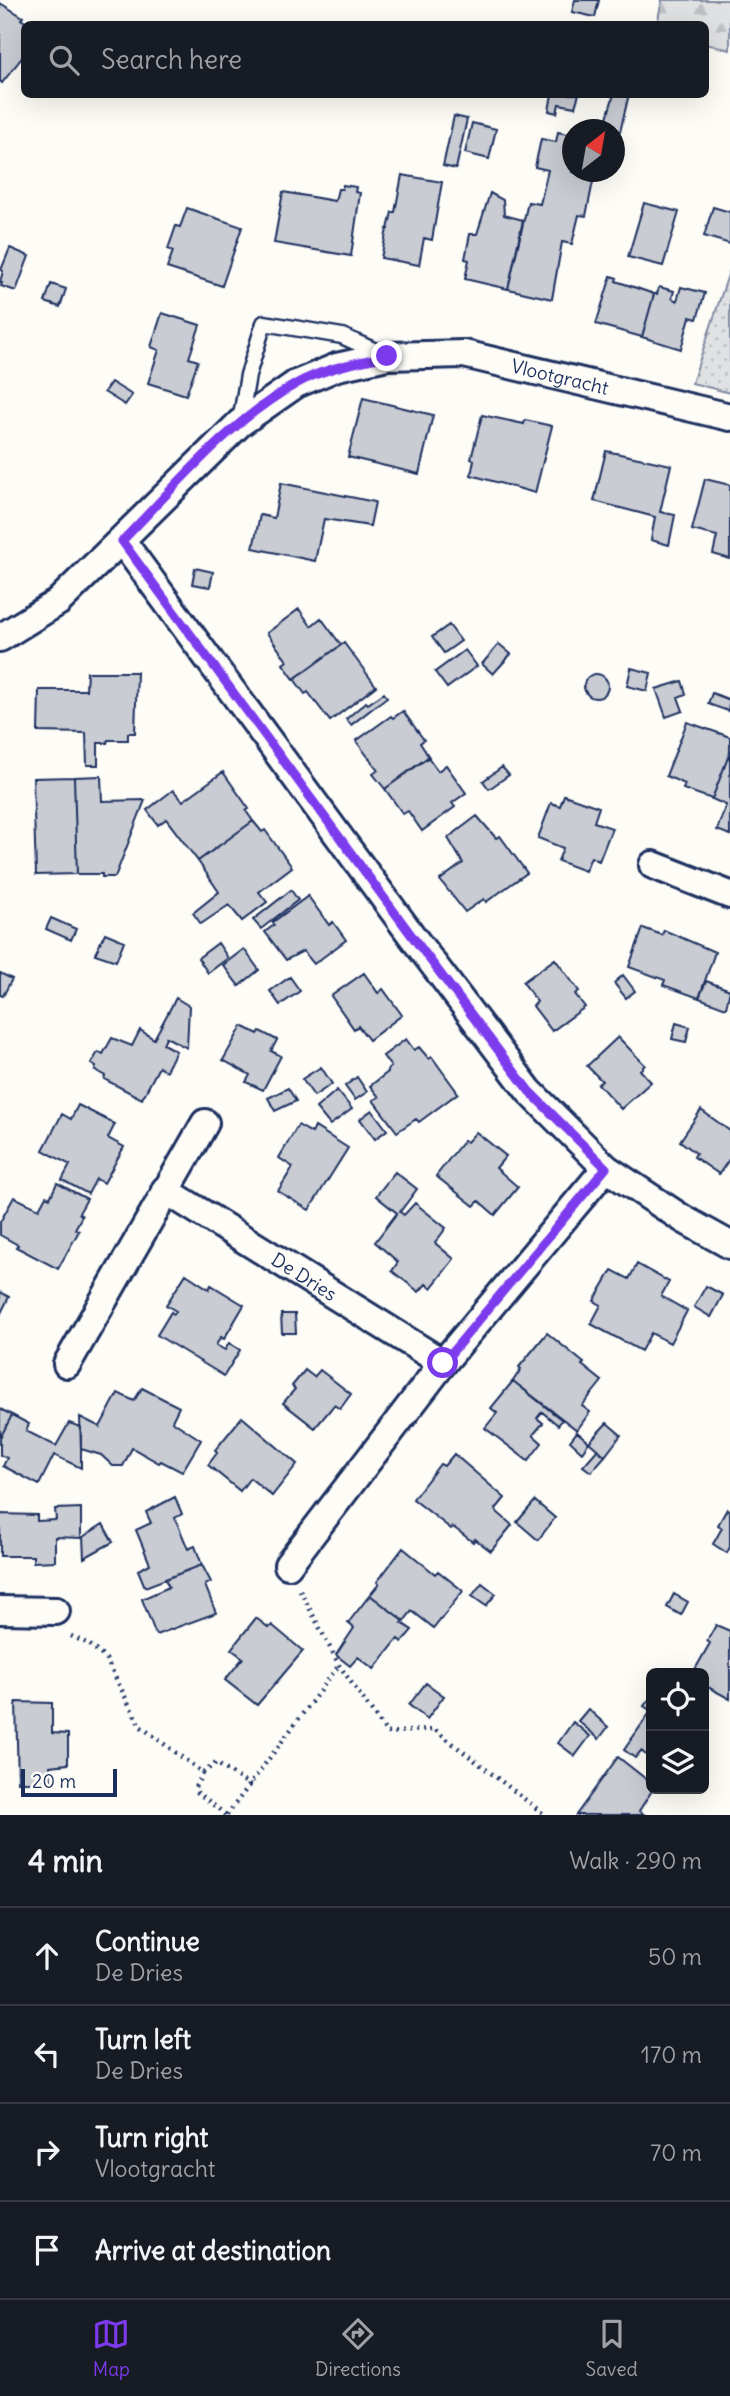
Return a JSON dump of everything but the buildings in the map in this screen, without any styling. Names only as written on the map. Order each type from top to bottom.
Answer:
[{"type":"street","name":"Vlootgracht","points":[[0,638],[58,602],[240,423],[296,384],[337,367],[387,356],[464,354],[730,416]]},
{"type":"street","points":[[122,541],[529,1091],[606,1168],[683,1219],[730,1245]]},
{"type":"street","points":[[653,865],[730,895]]},
{"type":"street","points":[[67,1364],[205,1123]]},
{"type":"street","points":[[288,1565],[443,1363],[606,1168]]},
{"type":"street","name":"De Dries","points":[[165,1190],[443,1363]]},
{"type":"street","points":[[0,1610],[56,1611]]},
{"type":"lane","name":"Vlootgracht","points":[[240,423],[248,375],[264,323],[342,336],[387,356]]},
{"type":"path","points":[[288,1565],[339,1665],[387,1733],[434,1729],[545,1815]]},
{"type":"path","points":[[56,1611],[68,1635],[89,1644],[106,1659],[140,1726],[203,1773]]},
{"type":"path","points":[[251,1786],[216,1763],[203,1773],[195,1787],[197,1792],[227,1815],[251,1786],[339,1665]]},
{"type":"green space","points":[[662,0],[730,0],[730,50],[709,45],[709,21],[658,21]]},
{"type":"green space","points":[[730,269],[730,393],[692,383]]},
{"type":"route","points":[[387,356],[337,367],[296,384],[240,423],[122,541],[529,1091],[606,1168],[443,1363]]}]
